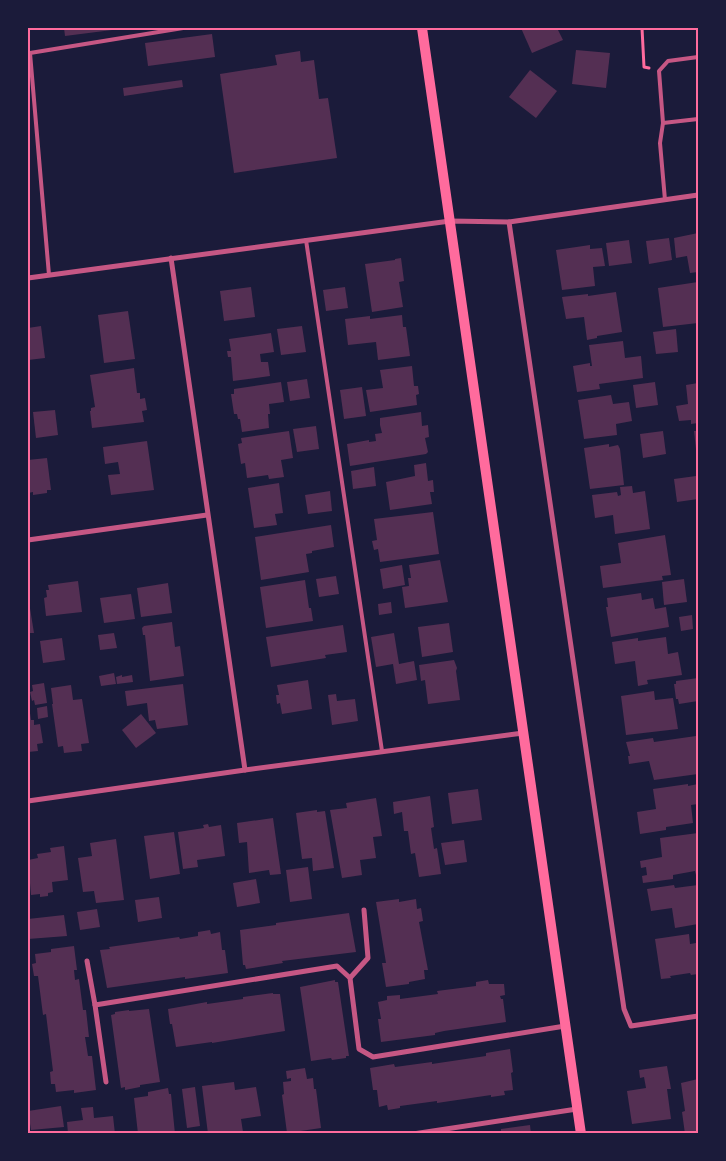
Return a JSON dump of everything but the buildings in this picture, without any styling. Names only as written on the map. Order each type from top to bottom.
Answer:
[{"type":"main road","points":[[422,28],[581,1134]]},
{"type":"street","points":[[28,278],[450,221],[509,222],[698,195]]},
{"type":"street","points":[[509,222],[624,1009],[631,1026],[698,1016]]},
{"type":"street","points":[[171,258],[207,515],[246,770]]},
{"type":"street","points":[[28,540],[207,515]]},
{"type":"street","points":[[28,802],[246,770],[523,733]]},
{"type":"street","points":[[350,978],[368,958],[364,910]]},
{"type":"street","points":[[87,961],[106,1082]]},
{"type":"street","points":[[95,1004],[337,966],[350,978],[359,1049],[373,1057],[566,1026]]},
{"type":"street","points":[[413,1134],[577,1109]]},
{"type":"lane","points":[[48,275],[30,53],[183,28]]},
{"type":"lane","points":[[665,200],[660,143],[663,123],[659,71],[668,61],[698,57]]},
{"type":"lane","points":[[663,123],[698,119]]},
{"type":"lane","points":[[306,240],[382,752]]},
{"type":"path","points":[[642,28],[644,67],[659,71]]}]
